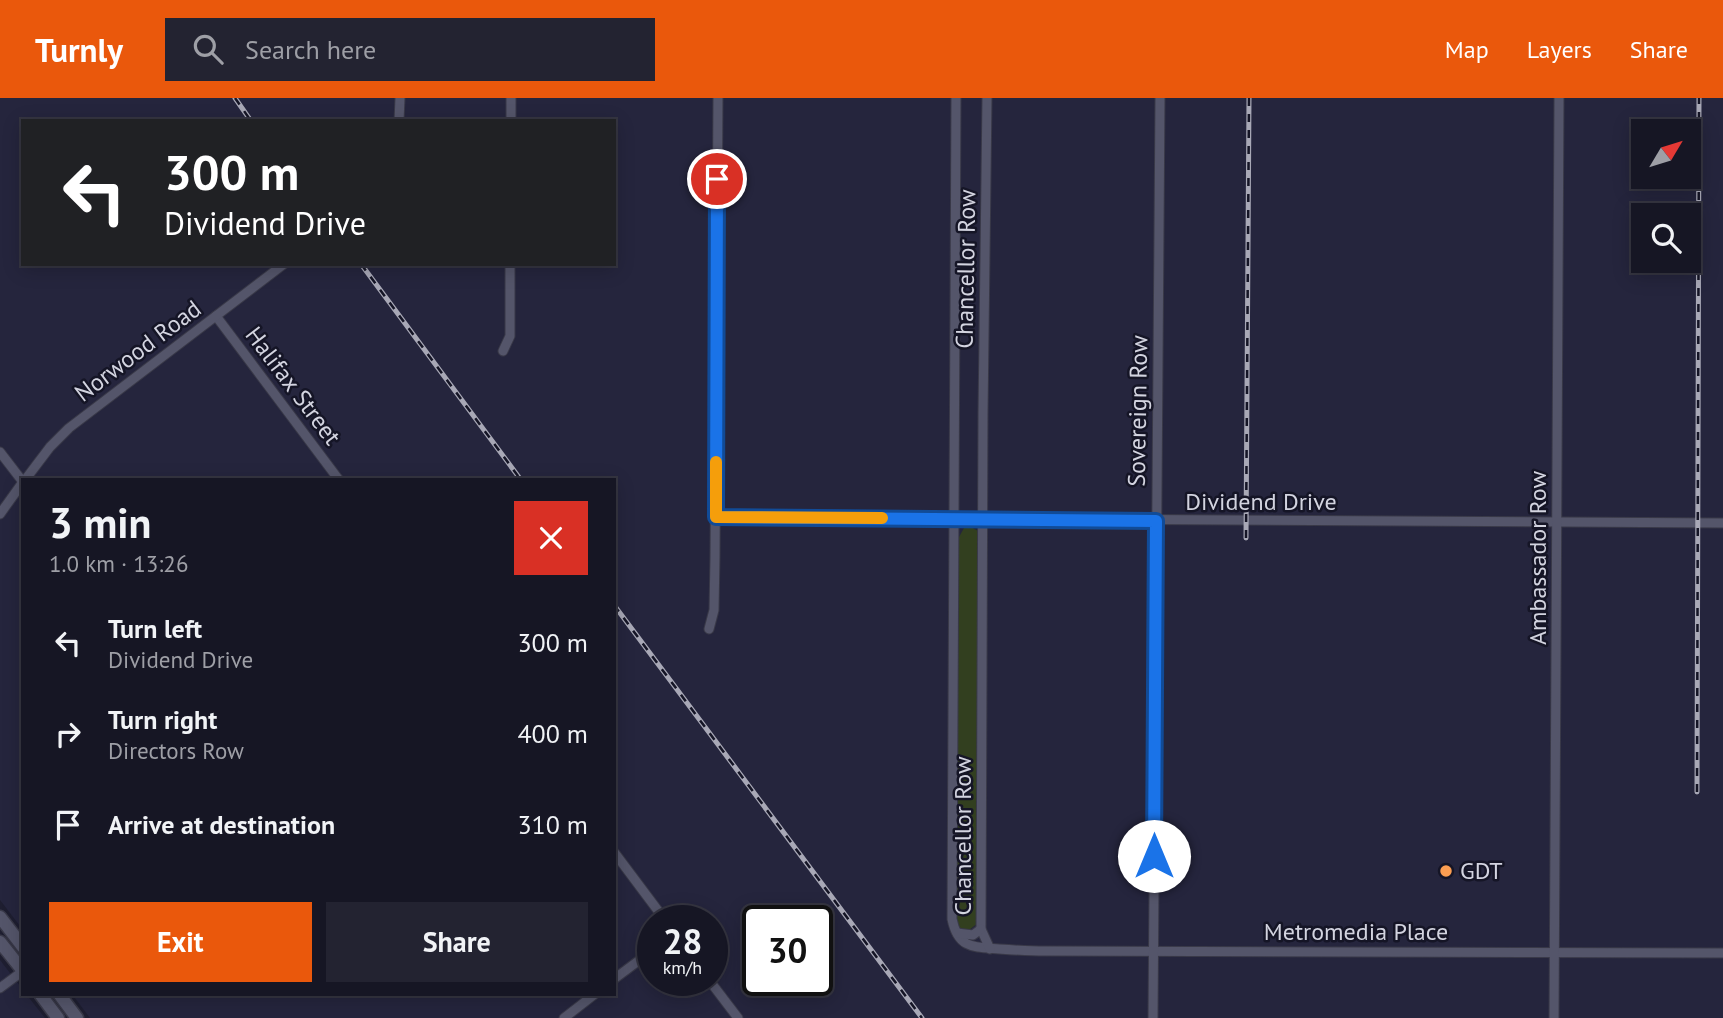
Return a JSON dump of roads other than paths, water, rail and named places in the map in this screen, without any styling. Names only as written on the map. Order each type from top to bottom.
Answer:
[{"type":"main road","points":[[0,917],[21,944]]},
{"type":"main road","points":[[0,942],[21,968]]},
{"type":"main road","points":[[42,996],[58,1018]]},
{"type":"main road","points":[[60,996],[77,1018]]},
{"type":"street","points":[[399,119],[400,98]]},
{"type":"street","points":[[510,98],[510,119]]},
{"type":"street","points":[[709,629],[714,610],[716,517],[718,98]]},
{"type":"street","name":"Chancellor Row","points":[[956,98],[952,919],[957,933],[972,947],[983,950],[990,948],[982,929],[987,98]]},
{"type":"street","name":"Sovereign Row","points":[[1153,1018],[1160,98]]},
{"type":"street","name":"Ambassador Row","points":[[1554,1018],[1559,98]]},
{"type":"street","name":"Norwood Road","points":[[25,478],[69,428],[281,266]]},
{"type":"street","points":[[503,351],[510,336],[510,266]]},
{"type":"street","name":"Halifax Street","points":[[216,316],[338,478]]},
{"type":"street","points":[[0,452],[21,478]]},
{"type":"street","name":"Norwood Road","points":[[0,514],[21,484]]},
{"type":"street","name":"Dividend Drive","points":[[716,517],[1723,523]]},
{"type":"street","points":[[616,855],[654,905]]},
{"type":"street","points":[[957,933],[973,935],[982,929]]},
{"type":"street","name":"Metromedia Place","points":[[990,948],[1045,951],[1723,953]]},
{"type":"street","points":[[616,978],[637,962]]},
{"type":"street","points":[[0,988],[21,972]]},
{"type":"street","points":[[564,1018],[592,996]]},
{"type":"street","points":[[721,996],[738,1018]]},
{"type":"railway","points":[[235,98],[250,119]]},
{"type":"railway","points":[[1246,538],[1249,98]]},
{"type":"railway","points":[[1697,792],[1699,98]]},
{"type":"railway","points":[[362,266],[520,478]]},
{"type":"railway","points":[[616,608],[922,1018]]},
{"type":"place","name":"GDT","points":[[1446,871]]}]
